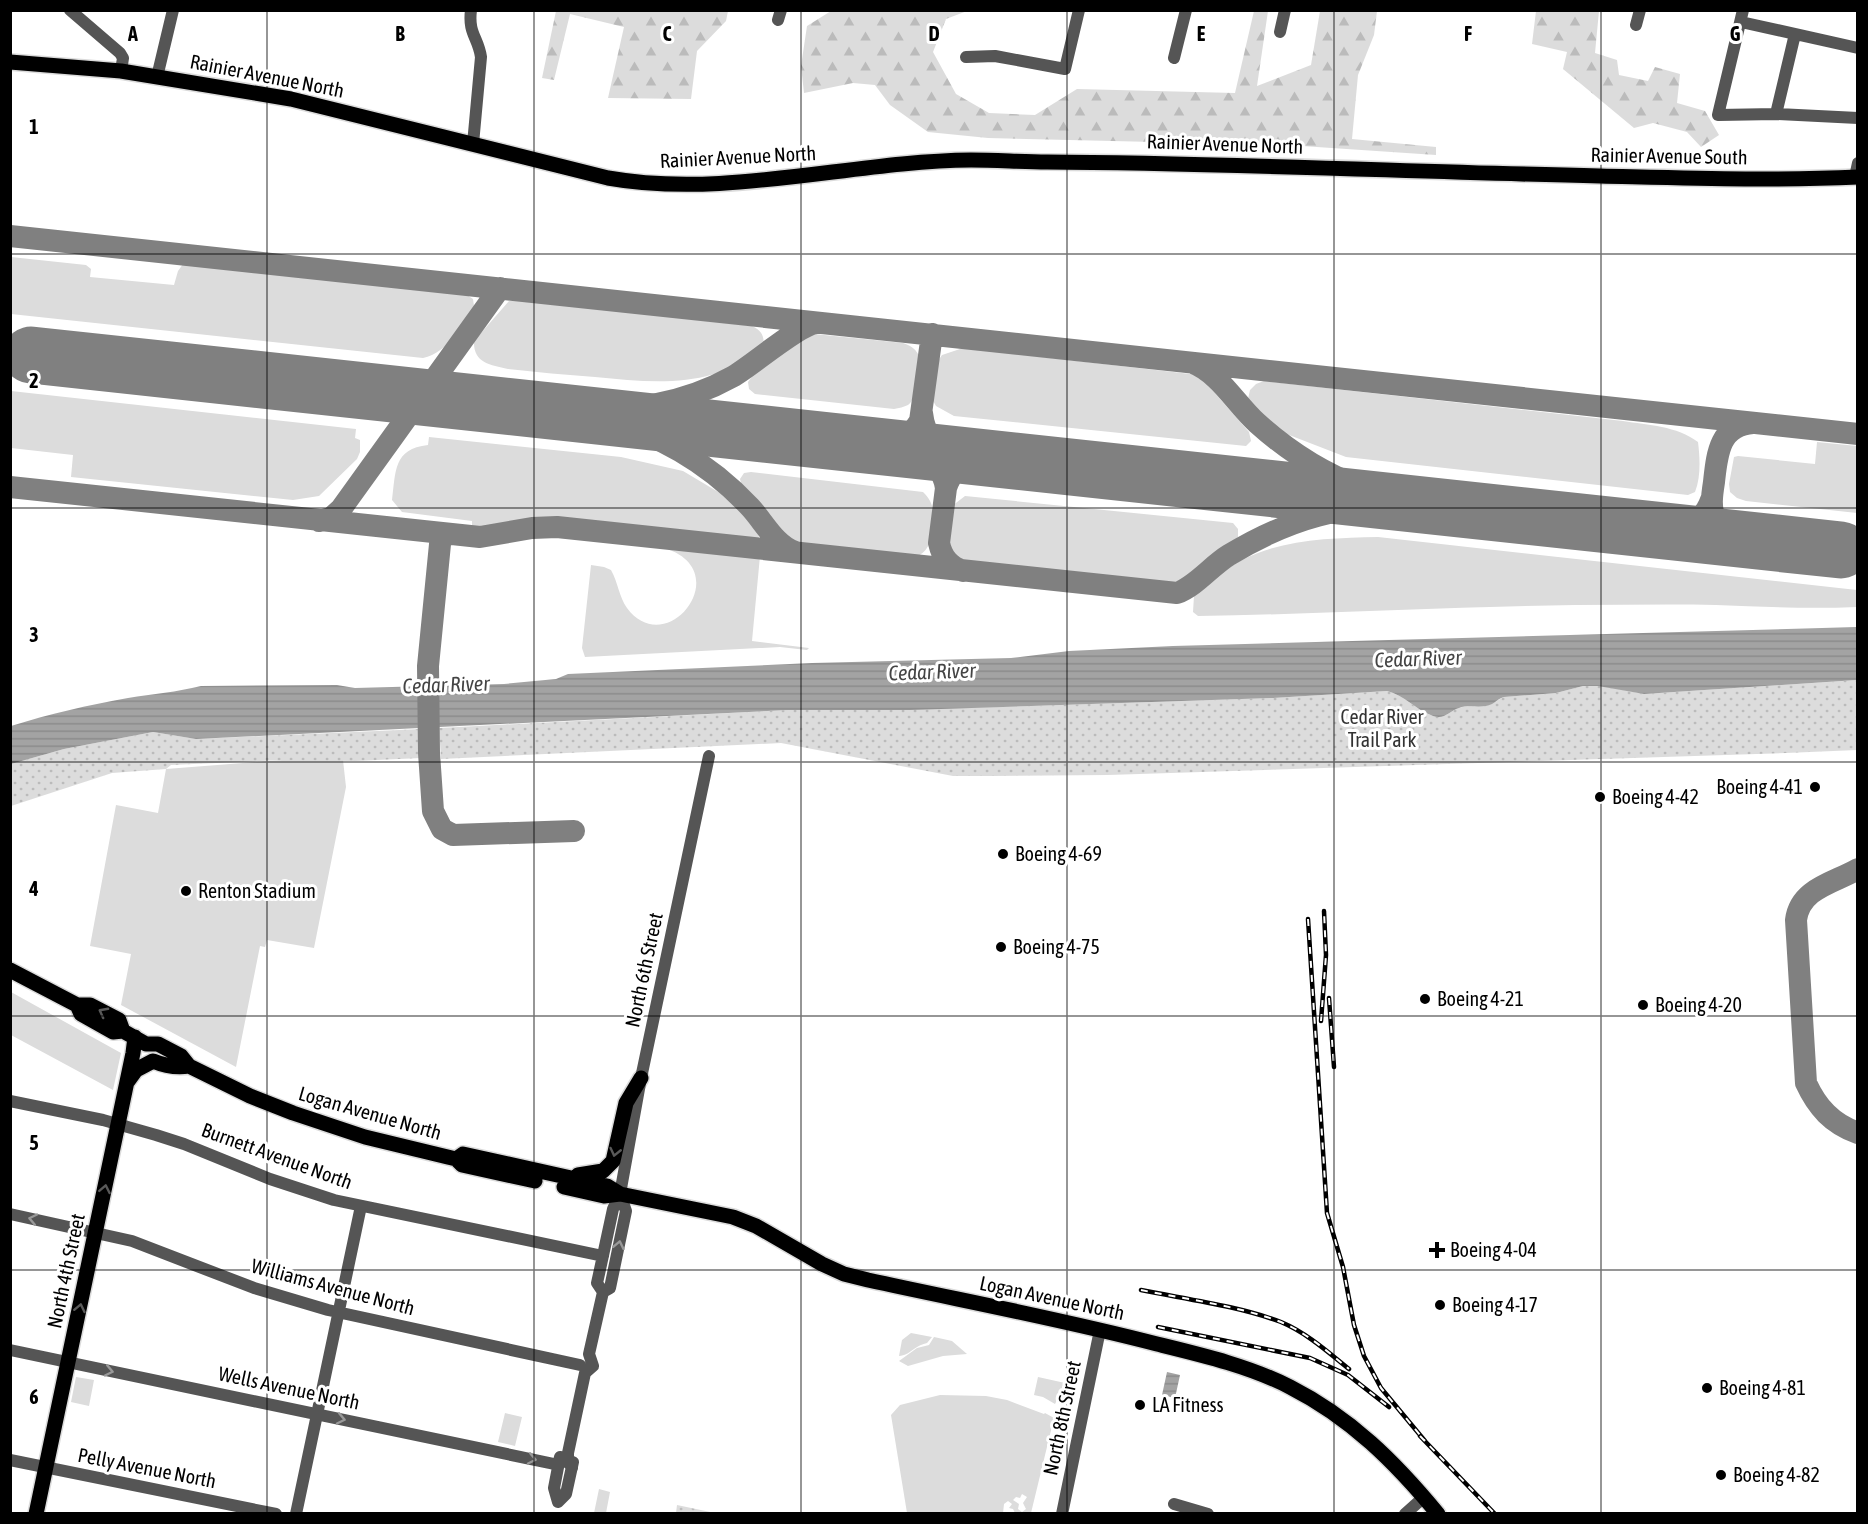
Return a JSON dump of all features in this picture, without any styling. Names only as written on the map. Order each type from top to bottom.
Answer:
[{"type":"main road","name":"Rainier Avenue North","points":[[10,62],[121,71],[291,99],[608,178],[663,184],[742,181],[970,160],[1152,162],[1479,173]]},
{"type":"main road","name":"Rainier Avenue South","points":[[1479,173],[1770,179],[1857,172]]},
{"type":"main road","name":"Logan Avenue North","points":[[10,970],[76,1005],[90,1005],[119,1020],[153,1054],[329,1127],[397,1146],[456,1159],[462,1165],[604,1196],[621,1194]]},
{"type":"main road","name":"North 4th Street","points":[[36,1514],[135,1037]]},
{"type":"main road","points":[[127,1084],[136,1070],[153,1061],[162,1065],[183,1066]]},
{"type":"main road","points":[[568,1178],[603,1171],[610,1166],[626,1103],[641,1078]]},
{"type":"main road","name":"Logan Avenue North","points":[[456,1159],[463,1155],[607,1186],[621,1194],[733,1217],[756,1226],[844,1274],[1100,1330],[1220,1360],[1290,1387],[1329,1410],[1372,1442],[1438,1514]]},
{"type":"street","points":[[70,10],[120,53],[123,58],[121,71]]},
{"type":"street","points":[[158,77],[173,10]]},
{"type":"street","points":[[471,10],[472,33],[480,48],[481,57],[473,144]]},
{"type":"street","points":[[966,57],[995,56],[1065,69],[1078,10]]},
{"type":"street","points":[[1174,58],[1186,10]]},
{"type":"street","points":[[1280,32],[1285,10]]},
{"type":"street","points":[[1636,25],[1640,10]]},
{"type":"street","points":[[1857,48],[1795,34],[1742,16],[1718,115],[1776,114],[1857,118]]},
{"type":"street","points":[[1776,114],[1795,34]]},
{"type":"street","name":"North 6th Street","points":[[556,1508],[554,1488],[562,1449],[570,1442],[579,1402],[575,1390],[587,1365],[585,1341],[593,1336],[603,1292],[597,1283],[613,1209],[621,1194],[641,1078],[709,756]]},
{"type":"street","name":"Burnett Avenue North","points":[[10,1101],[118,1124],[184,1144],[270,1179],[315,1194],[361,1206],[603,1256]]},
{"type":"street","name":"North 6th Street","points":[[603,1292],[610,1288],[626,1211],[621,1194]]},
{"type":"street","points":[[296,1514],[361,1206]]},
{"type":"street","name":"Williams Avenue North","points":[[10,1214],[132,1241],[254,1288],[337,1312],[587,1365]]},
{"type":"street","name":"North 8th Street","points":[[1062,1514],[1100,1330]]},
{"type":"street","name":"Wells Avenue North","points":[[10,1350],[559,1465]]},
{"type":"street","name":"North 6th Street","points":[[556,1508],[566,1494],[572,1468],[575,1452],[570,1442]]},
{"type":"street","name":"Pelly Avenue North","points":[[10,1460],[276,1514]]},
{"type":"street","points":[[1405,1514],[1424,1497]]},
{"type":"street","points":[[1174,1504],[1208,1514]]},
{"type":"green space","points":[[556,10],[728,11],[726,21],[697,51],[691,99],[608,98],[624,27],[570,14],[554,80],[542,78]]},
{"type":"green space","points":[[831,11],[967,11],[946,19],[933,52],[956,94],[989,113],[1035,115],[1077,89],[1235,93],[1254,11],[1268,11],[1257,86],[1311,65],[1320,11],[1377,11],[1374,35],[1358,75],[1352,139],[1436,147],[1436,155],[1287,145],[988,138],[928,132],[890,105],[875,85],[853,83],[804,93],[801,66],[807,26]]},
{"type":"green space","points":[[1536,11],[1599,11],[1595,53],[1617,60],[1619,75],[1648,81],[1655,67],[1680,74],[1677,103],[1705,111],[1719,135],[1701,147],[1687,132],[1653,123],[1634,128],[1563,69],[1567,52],[1532,44]]},
{"type":"green space","points":[[11,257],[86,265],[91,269],[90,277],[174,285],[178,271],[183,264],[467,295],[473,299],[474,306],[447,344],[432,355],[423,358],[11,314]]},
{"type":"green space","points":[[518,300],[752,326],[762,334],[763,348],[724,371],[683,380],[640,381],[508,369],[484,362],[476,354],[474,341],[509,301]]},
{"type":"green space","points":[[814,334],[903,343],[912,347],[918,354],[919,365],[918,381],[911,401],[906,406],[894,409],[755,394],[749,389],[748,382],[753,375],[801,340]]},
{"type":"green space","points":[[963,348],[1199,375],[1249,432],[1251,441],[1246,446],[954,416],[936,406],[932,399],[936,364],[942,355]]},
{"type":"green space","points":[[1264,381],[1662,427],[1698,442],[1700,467],[1697,486],[1695,492],[1688,495],[1346,457],[1284,433],[1262,419],[1251,407],[1248,399],[1250,390],[1256,384]]},
{"type":"green space","points":[[11,391],[356,429],[355,438],[360,440],[360,452],[357,459],[319,496],[293,500],[71,477],[73,455],[11,448]]},
{"type":"green space","points":[[429,437],[621,457],[683,471],[730,499],[758,530],[759,539],[751,542],[567,521],[472,529],[472,521],[402,512],[392,500],[398,463],[408,451],[428,445]]},
{"type":"green space","points":[[1817,442],[1857,446],[1857,513],[1746,501],[1730,492],[1729,484],[1734,457],[1815,464]]},
{"type":"green space","points":[[744,473],[923,492],[933,509],[930,543],[919,556],[907,559],[799,547],[786,540],[742,487],[740,479]]},
{"type":"green space","points":[[965,496],[1233,523],[1238,529],[1238,537],[1175,586],[1164,588],[966,565],[954,562],[947,542],[952,506]]},
{"type":"green space","points":[[1378,537],[1857,590],[1857,607],[1575,605],[1198,616],[1193,612],[1194,596],[1200,589],[1231,566],[1258,553],[1308,541]]},
{"type":"green space","points":[[665,545],[760,556],[752,641],[809,648],[807,650],[780,647],[585,657],[582,648],[591,565],[611,570],[624,604],[643,622],[660,624],[676,619],[688,606],[695,591],[695,574],[685,559],[664,548]]},
{"type":"green space","name":"Cedar River Trail Park","points":[[1858,680],[1857,750],[1786,753],[1108,775],[953,776],[781,743],[441,759],[439,728],[788,710],[997,707],[1273,698],[1387,691],[1433,716],[1441,717],[1459,708],[1489,704],[1504,697],[1556,693],[1583,686],[1598,685],[1644,694]]},
{"type":"green space","points":[[421,729],[421,758],[355,761],[283,760],[171,765],[166,769],[112,773],[11,806],[11,764],[64,749],[153,732],[196,739]]},
{"type":"green space","name":"Renton Stadium","points":[[282,760],[343,760],[346,787],[314,948],[267,940],[265,947],[260,946],[236,1067],[121,1005],[131,954],[90,946],[116,805],[158,813],[166,769]]},
{"type":"green space","points":[[11,992],[121,1053],[113,1090],[11,1035]]},
{"type":"green space","points":[[911,1333],[932,1337],[927,1343],[899,1356],[902,1340]]},
{"type":"green space","points":[[934,1337],[952,1341],[967,1354],[943,1356],[908,1366],[899,1361],[917,1348],[929,1345]]},
{"type":"green space","points":[[76,1377],[94,1380],[89,1406],[71,1402]]},
{"type":"green space","points":[[1038,1377],[1065,1383],[1066,1380],[1072,1381],[1067,1403],[1057,1400],[1055,1404],[1034,1395]]},
{"type":"green space","points":[[940,1395],[986,1396],[1007,1400],[1054,1418],[1031,1513],[1015,1513],[1009,1508],[1012,1504],[1008,1501],[1004,1504],[1003,1513],[907,1513],[891,1415],[900,1405]],"holes":[[[1022,1494],[1027,1497],[1023,1503],[1026,1509],[1022,1512],[1018,1509],[1019,1504],[1013,1500],[1016,1497],[1020,1498]]]},
{"type":"green space","points":[[505,1413],[522,1417],[515,1446],[498,1442]]},
{"type":"green space","points":[[599,1489],[610,1492],[606,1513],[594,1513]]},
{"type":"green space","points":[[677,1505],[715,1513],[676,1513]]},
{"type":"water","name":"Cedar River","points":[[1857,627],[1857,680],[1644,694],[1598,686],[1583,686],[1556,693],[1504,697],[1484,706],[1456,709],[1441,717],[1433,716],[1387,691],[1273,698],[910,710],[788,710],[196,739],[153,732],[64,749],[11,764],[11,726],[98,704],[201,686],[337,685],[355,688],[504,684],[556,679],[568,674],[812,663],[1011,658],[1069,651],[1173,646]]},
{"type":"water","points":[[1167,1372],[1180,1375],[1175,1398],[1162,1395]]},
{"type":"pier","points":[[419,683],[438,683],[439,731],[420,732]]},
{"type":"taxiway","points":[[10,236],[1858,434]]},
{"type":"taxiway","points":[[319,521],[331,518],[341,509],[500,288]]},
{"type":"taxiway","points":[[575,413],[636,408],[695,394],[741,372],[799,330],[817,323]]},
{"type":"taxiway","points":[[875,445],[901,439],[920,421],[932,334]]},
{"type":"taxiway","points":[[10,353],[31,355]]},
{"type":"taxiway","points":[[1193,363],[1211,374],[1257,423],[1293,452],[1347,482],[1397,498]]},
{"type":"taxiway","points":[[922,413],[926,429],[933,440],[938,445],[959,455]]},
{"type":"taxiway","points":[[597,418],[661,441],[699,463],[734,491],[770,532],[788,549],[795,552]]},
{"type":"taxiway","points":[[1735,539],[1721,528],[1713,514],[1712,496],[1717,462],[1722,443],[1727,435],[1733,429],[1753,423]]},
{"type":"taxiway","points":[[912,449],[935,464],[942,474],[946,488]]},
{"type":"taxiway","points":[[963,571],[947,560],[939,543],[946,488],[955,471],[970,462],[983,458]]},
{"type":"taxiway","points":[[10,487],[480,537],[532,528],[557,527],[1177,593],[1191,586],[1229,555],[1296,522],[1364,507],[1416,504]]},
{"type":"taxiway","points":[[1676,531],[1698,520],[1711,500]]},
{"type":"taxiway","points":[[441,534],[428,666],[429,753],[433,811],[442,829],[453,835],[574,831]]},
{"type":"taxiway","points":[[1841,550],[1858,551]]},
{"type":"taxiway","points":[[1858,869],[1811,893],[1804,900],[1796,920],[1806,1083],[1826,1114],[1840,1125],[1858,1133]]},
{"type":"runway","points":[[31,355],[1841,550]]},
{"type":"railway","points":[[1321,1021],[1326,955],[1324,911]]},
{"type":"railway","points":[[1308,919],[1327,1213],[1343,1267],[1354,1325],[1364,1356],[1381,1388],[1425,1441]]},
{"type":"railway","points":[[1329,998],[1334,1067]]},
{"type":"railway","points":[[1141,1290],[1230,1307],[1281,1322],[1308,1337],[1349,1369]]},
{"type":"railway","points":[[1158,1327],[1310,1358],[1348,1375],[1389,1407]]},
{"type":"railway","points":[[1420,1436],[1495,1514]]},
{"type":"place","name":"Boeing 4-41","points":[[1815,787]]},
{"type":"place","name":"Boeing 4-42","points":[[1600,797]]},
{"type":"place","name":"Boeing 4-69","points":[[1003,854]]},
{"type":"place","name":"Renton Stadium","points":[[186,891]]},
{"type":"place","name":"Boeing 4-75","points":[[1001,947]]},
{"type":"place","name":"Boeing 4-21","points":[[1425,999]]},
{"type":"place","name":"Boeing 4-20","points":[[1643,1005]]},
{"type":"place","name":"Boeing 4-04","points":[[1437,1250]]},
{"type":"place","name":"Boeing 4-17","points":[[1440,1305]]},
{"type":"place","name":"Boeing 4-81","points":[[1707,1388]]},
{"type":"place","name":"LA Fitness","points":[[1140,1405]]},
{"type":"place","name":"Boeing 4-82","points":[[1721,1475]]}]
